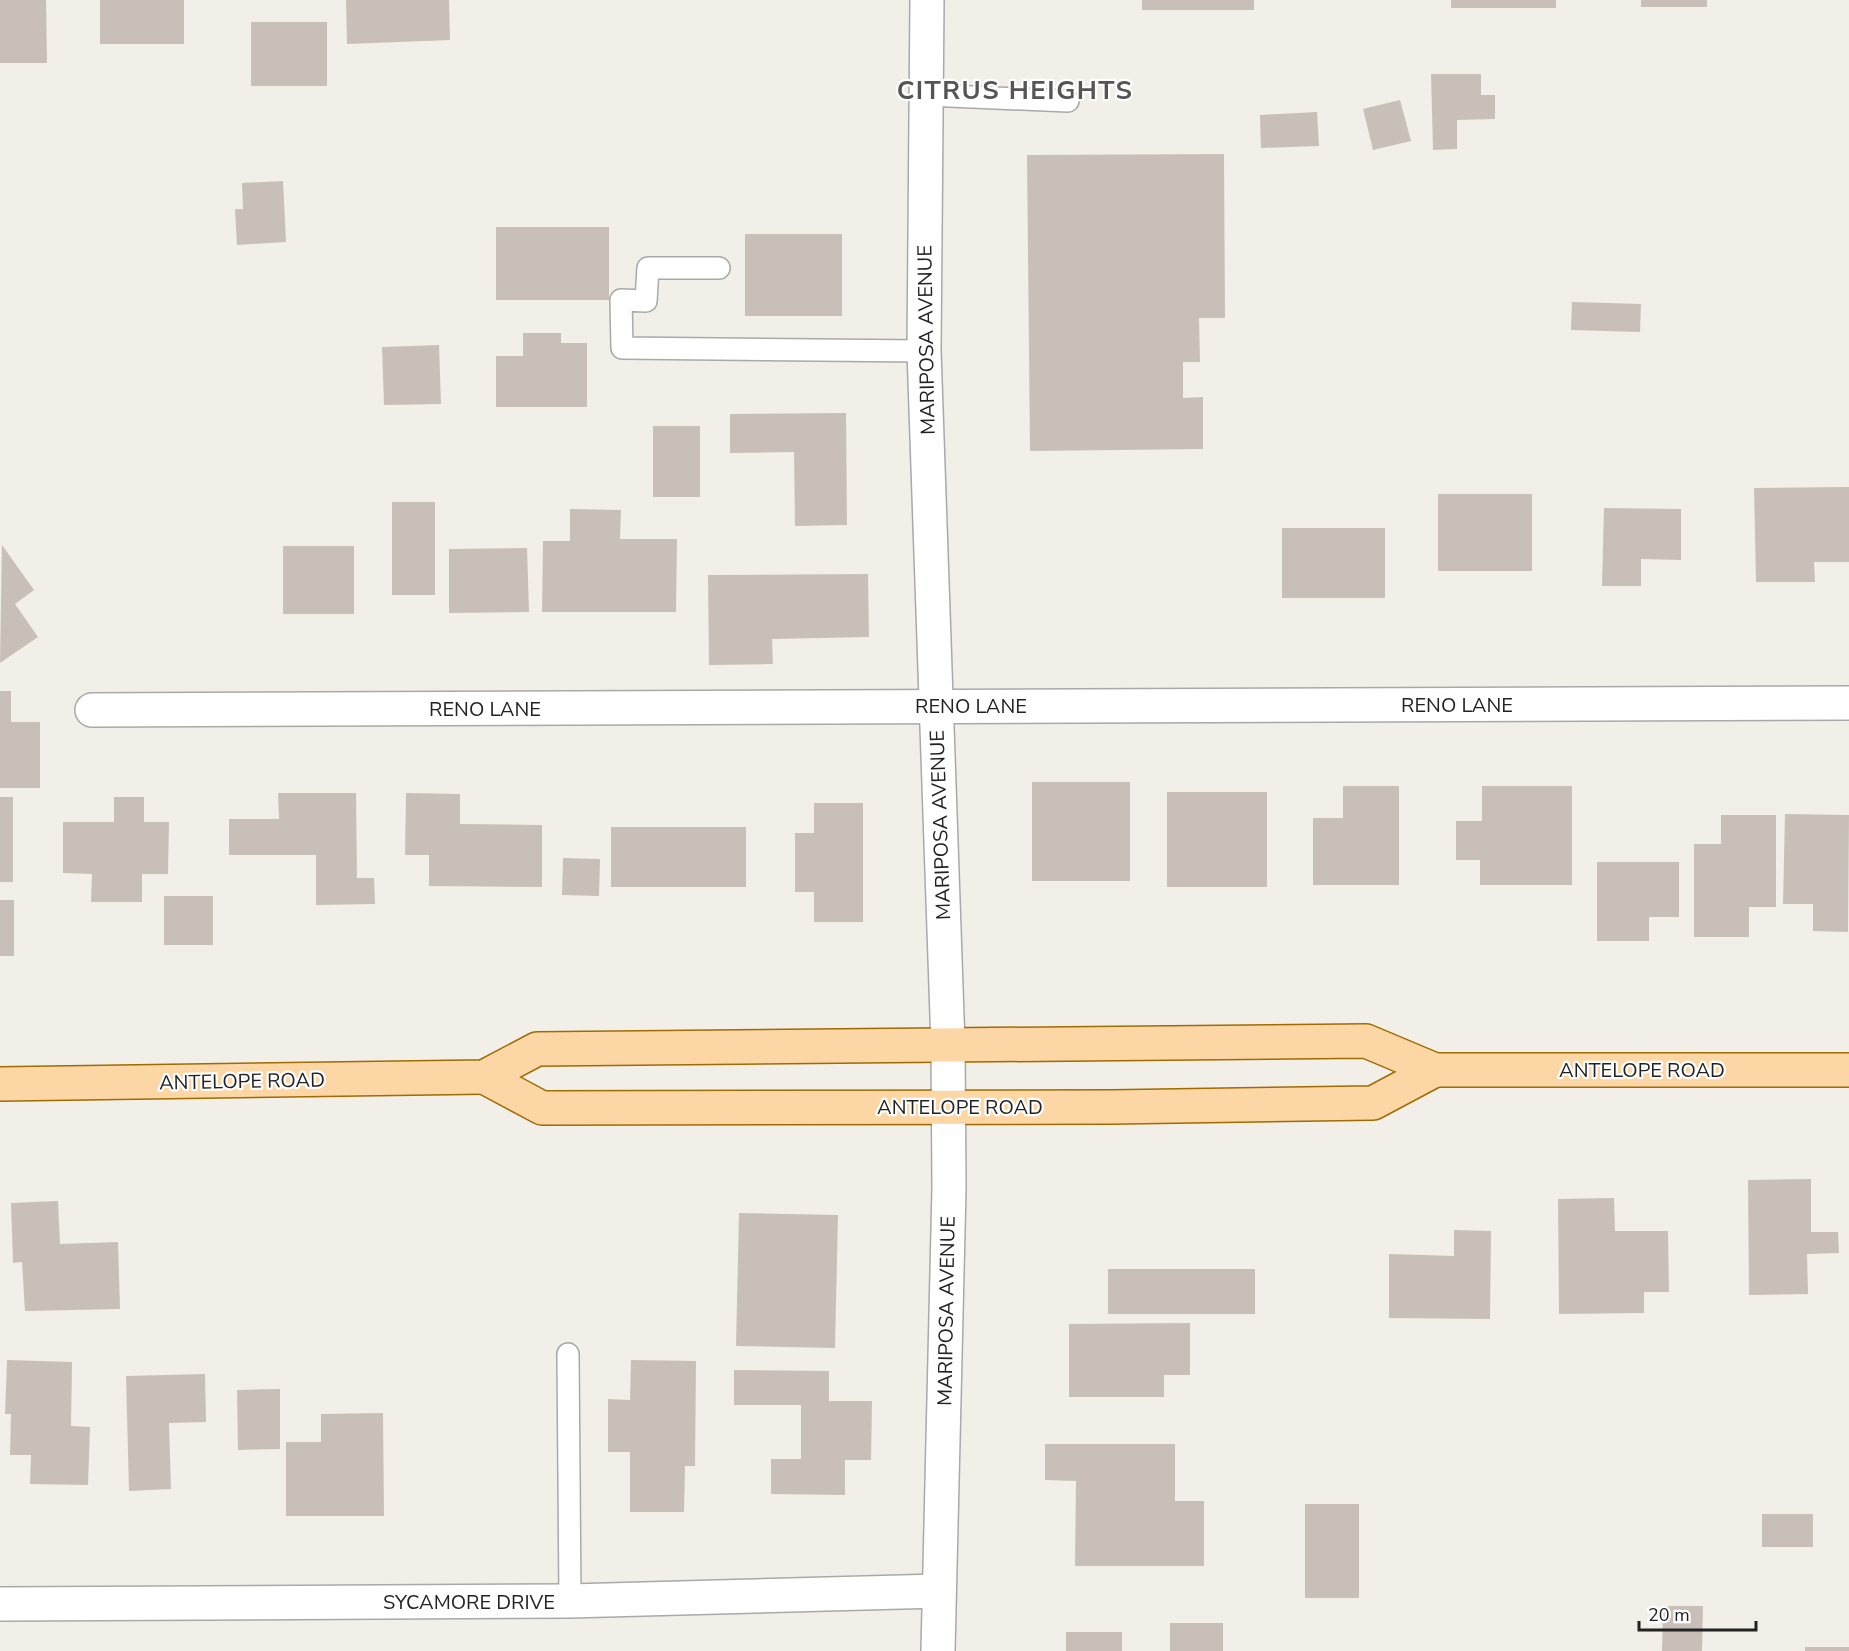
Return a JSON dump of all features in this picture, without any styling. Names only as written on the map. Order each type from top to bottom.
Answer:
[{"type":"main road","name":"ANTELOPE ROAD","points":[[0,1084],[484,1077],[537,1049],[1366,1041],[1435,1070],[1849,1070]]},
{"type":"main road","name":"ANTELOPE ROAD","points":[[484,1077],[542,1108],[1112,1107],[1373,1103],[1435,1070]]},
{"type":"street","name":"MARIPOSA AVENUE","points":[[927,0],[924,351],[948,1045],[949,1188],[938,1651]]},
{"type":"street","name":"RENO LANE","points":[[92,710],[1849,703]]},
{"type":"street","name":"SYCAMORE DRIVE","points":[[0,1604],[570,1601],[939,1591]]},
{"type":"lane","points":[[926,95],[1068,100]]},
{"type":"lane","points":[[719,268],[648,268],[646,301],[621,300],[622,348],[924,351]]},
{"type":"lane","points":[[568,1354],[570,1601]]},
{"type":"building","points":[[0,0],[46,0],[47,63],[0,63]]},
{"type":"building","points":[[100,0],[184,0],[184,44],[100,44]]},
{"type":"building","points":[[346,0],[449,0],[450,40],[347,44]]},
{"type":"building","points":[[1142,0],[1254,0],[1254,10],[1142,10]]},
{"type":"building","points":[[1451,0],[1556,0],[1556,8],[1451,8]]},
{"type":"building","points":[[1641,0],[1707,0],[1707,7],[1641,7]]},
{"type":"building","points":[[251,22],[327,22],[327,86],[251,86]]},
{"type":"building","points":[[1431,74],[1481,74],[1481,95],[1495,95],[1495,119],[1457,120],[1457,149],[1433,150]]},
{"type":"building","points":[[1400,100],[1411,141],[1373,150],[1363,109]]},
{"type":"building","points":[[1317,112],[1319,146],[1261,148],[1260,115]]},
{"type":"building","points":[[1224,154],[1225,318],[1199,318],[1200,362],[1183,362],[1183,398],[1203,397],[1203,449],[1030,451],[1027,155]]},
{"type":"building","points":[[283,181],[286,242],[237,245],[235,209],[243,209],[242,183]]},
{"type":"building","points":[[496,227],[609,227],[609,300],[496,300]]},
{"type":"building","points":[[745,234],[842,234],[842,316],[745,316]]},
{"type":"building","points":[[1572,302],[1641,304],[1640,332],[1571,330]]},
{"type":"building","points":[[523,333],[561,333],[561,343],[587,343],[587,407],[496,407],[496,356],[523,356]]},
{"type":"building","points":[[439,345],[441,404],[384,405],[382,347]]},
{"type":"building","points":[[846,413],[847,525],[795,526],[794,452],[730,453],[730,414]]},
{"type":"building","points":[[653,426],[700,426],[700,497],[653,497]]},
{"type":"building","points":[[1849,487],[1849,562],[1814,562],[1815,582],[1756,582],[1754,488]]},
{"type":"building","points":[[1438,494],[1532,494],[1532,571],[1438,571]]},
{"type":"building","points":[[392,502],[435,502],[435,595],[392,595]]},
{"type":"building","points":[[1604,508],[1681,509],[1681,560],[1641,559],[1641,586],[1602,586]]},
{"type":"building","points":[[570,509],[621,510],[620,539],[677,539],[676,612],[542,612],[543,541],[570,541]]},
{"type":"building","points":[[1282,528],[1385,528],[1385,598],[1282,598]]},
{"type":"building","points":[[2,545],[34,590],[15,604],[38,637],[0,663]]},
{"type":"building","points":[[283,546],[354,546],[354,614],[283,614]]},
{"type":"building","points":[[527,548],[529,612],[449,613],[449,549]]},
{"type":"building","points":[[868,574],[869,637],[772,639],[773,664],[709,665],[708,575]]},
{"type":"building","points":[[0,691],[11,691],[11,722],[40,722],[40,788],[0,788]]},
{"type":"building","points":[[1032,782],[1130,782],[1130,881],[1032,881]]},
{"type":"building","points":[[1343,786],[1399,786],[1399,885],[1313,885],[1313,818],[1343,818]]},
{"type":"building","points":[[1482,786],[1572,786],[1572,885],[1480,885],[1480,860],[1456,860],[1456,821],[1482,821]]},
{"type":"building","points":[[1167,792],[1267,792],[1267,887],[1167,887]]},
{"type":"building","points":[[278,793],[356,793],[357,878],[374,878],[375,904],[316,905],[316,855],[229,855],[229,819],[279,819]]},
{"type":"building","points":[[406,793],[460,794],[460,824],[542,825],[542,887],[429,886],[429,855],[405,855]]},
{"type":"building","points":[[0,797],[13,797],[13,882],[0,882]]},
{"type":"building","points":[[114,797],[144,797],[144,822],[169,822],[168,874],[142,874],[142,902],[91,902],[92,874],[63,873],[63,822],[114,822]]},
{"type":"building","points":[[814,803],[863,803],[863,922],[814,922],[814,892],[795,892],[795,833],[814,833]]},
{"type":"building","points":[[1785,814],[1849,815],[1848,932],[1813,931],[1813,904],[1783,904]]},
{"type":"building","points":[[1721,815],[1776,815],[1776,907],[1749,907],[1749,937],[1694,937],[1694,844],[1721,844]]},
{"type":"building","points":[[611,827],[746,827],[746,887],[611,887]]},
{"type":"building","points":[[563,858],[600,859],[599,896],[562,895]]},
{"type":"building","points":[[1597,862],[1679,862],[1679,917],[1649,917],[1649,941],[1597,941]]},
{"type":"building","points":[[164,896],[213,896],[213,945],[164,945]]},
{"type":"building","points":[[0,900],[14,900],[14,956],[0,956]]},
{"type":"building","points":[[1811,1179],[1811,1232],[1838,1232],[1839,1253],[1807,1254],[1808,1294],[1749,1295],[1748,1180]]},
{"type":"building","points":[[1614,1198],[1615,1231],[1668,1231],[1669,1292],[1644,1292],[1644,1313],[1559,1314],[1558,1199]]},
{"type":"building","points":[[58,1201],[60,1244],[118,1242],[120,1309],[25,1311],[22,1262],[13,1263],[11,1203]]},
{"type":"building","points":[[739,1213],[838,1215],[835,1348],[736,1346]]},
{"type":"building","points":[[1454,1230],[1491,1231],[1490,1319],[1389,1318],[1389,1254],[1454,1256]]},
{"type":"building","points":[[1108,1269],[1255,1269],[1255,1314],[1108,1314]]},
{"type":"building","points":[[1190,1323],[1190,1375],[1164,1375],[1164,1397],[1069,1397],[1069,1324]]},
{"type":"building","points":[[7,1360],[72,1362],[71,1426],[90,1427],[88,1485],[30,1484],[31,1455],[10,1455],[11,1414],[5,1414]]},
{"type":"building","points":[[631,1360],[696,1361],[695,1466],[685,1466],[684,1512],[630,1512],[630,1452],[608,1452],[608,1399],[630,1400]]},
{"type":"building","points":[[734,1370],[829,1371],[829,1401],[872,1401],[871,1460],[845,1460],[845,1495],[771,1494],[771,1459],[801,1459],[801,1405],[734,1405]]},
{"type":"building","points":[[205,1374],[206,1422],[169,1423],[171,1489],[129,1491],[126,1376]]},
{"type":"building","points":[[280,1389],[280,1449],[238,1450],[237,1390]]},
{"type":"building","points":[[383,1413],[384,1516],[286,1516],[286,1442],[321,1442],[321,1414]]},
{"type":"building","points":[[1045,1444],[1175,1444],[1175,1501],[1204,1501],[1204,1566],[1075,1566],[1076,1481],[1045,1480]]},
{"type":"building","points":[[1305,1504],[1359,1504],[1359,1598],[1305,1598]]},
{"type":"building","points":[[1762,1514],[1813,1514],[1813,1547],[1762,1547]]},
{"type":"building","points":[[1663,1606],[1703,1606],[1702,1651],[1662,1651]]},
{"type":"building","points":[[1170,1623],[1223,1623],[1223,1651],[1170,1651]]},
{"type":"building","points":[[1066,1632],[1122,1632],[1122,1651],[1066,1651]]},
{"type":"building","points":[[1805,1647],[1849,1647],[1849,1651],[1805,1651]]},
{"type":"district","name":"CITRUS HEIGHTS","points":[[1015,90]]}]
